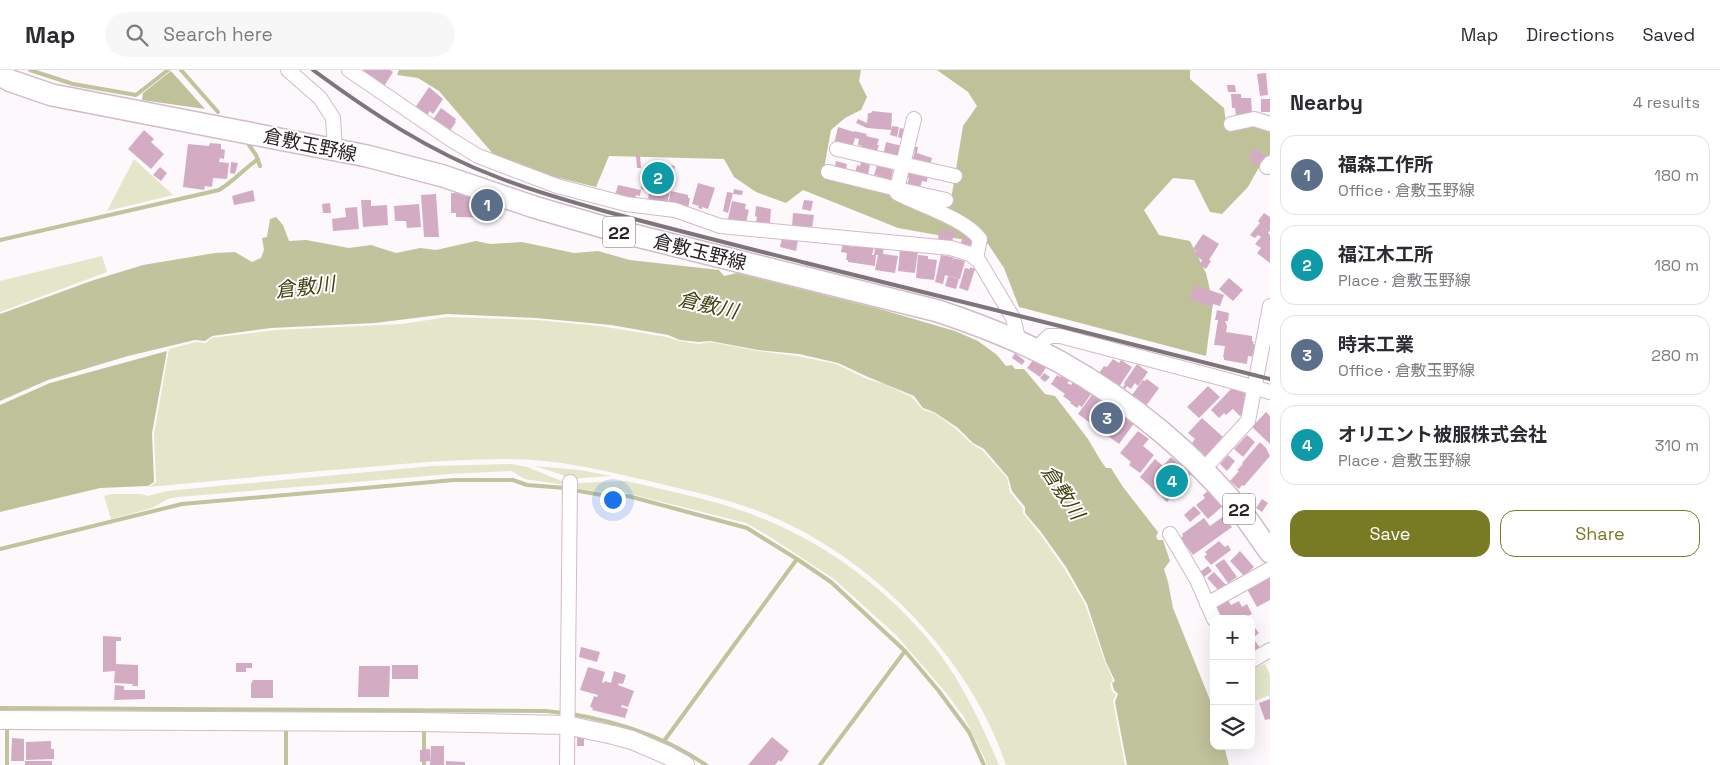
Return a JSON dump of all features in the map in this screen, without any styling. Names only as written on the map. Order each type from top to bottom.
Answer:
[{"type":"main road","name":"倉敷玉野線","points":[[0,75],[11,81],[52,95],[335,149],[443,176],[617,231],[938,310],[970,321],[1027,346],[1091,381],[1144,417],[1203,470],[1246,518],[1270,552]]},
{"type":"street","points":[[288,70],[320,98],[332,118],[335,149]]},
{"type":"street","points":[[349,70],[478,156],[557,186],[626,204],[675,210],[720,226],[951,248],[970,254],[979,261],[1013,318],[1027,346],[1049,336],[1060,336],[1224,378],[1270,392]]},
{"type":"street","points":[[914,118],[897,193],[973,231],[980,239],[976,258]]},
{"type":"street","points":[[1231,124],[1254,119],[1270,124]]},
{"type":"street","points":[[837,149],[955,176]]},
{"type":"street","points":[[828,172],[946,200]]},
{"type":"street","points":[[1203,470],[1248,421],[1270,306]]},
{"type":"street","points":[[567,765],[570,487]]},
{"type":"street","points":[[1170,534],[1197,580],[1212,615]]},
{"type":"street","points":[[1208,604],[1270,569]]},
{"type":"street","points":[[1253,660],[1269,653]]},
{"type":"street","points":[[0,720],[419,722],[567,717],[667,754],[685,765]]},
{"type":"shaded area","points":[[399,70],[861,70],[859,81],[867,97],[861,110],[845,118],[831,130],[823,174],[950,206],[963,126],[977,106],[968,92],[937,70],[1190,70],[1190,79],[1224,108],[1227,130],[1250,124],[1270,132],[1270,154],[1258,169],[1248,187],[1222,214],[1210,212],[1194,180],[1173,178],[1144,210],[1159,235],[1190,241],[1206,273],[1213,303],[1206,356],[1019,307],[1004,268],[988,244],[898,228],[803,190],[786,203],[756,192],[734,177],[724,159],[609,156],[596,187],[543,174],[494,155],[439,91],[418,78],[397,75]]},
{"type":"shaded area","points":[[171,71],[205,109],[142,100],[143,93]]},
{"type":"shaded area","points":[[134,159],[173,195],[107,211]]},
{"type":"shaded area","points":[[102,256],[107,272],[0,312],[0,281]]},
{"type":"shaded area","points":[[447,317],[537,320],[600,326],[699,344],[710,342],[797,356],[836,364],[912,397],[923,410],[934,413],[982,450],[1007,478],[1010,492],[1023,508],[1023,513],[1064,568],[1085,604],[1113,680],[1110,684],[1112,691],[1116,695],[1113,701],[1125,765],[1006,765],[990,725],[969,687],[942,650],[912,616],[879,584],[844,557],[806,533],[754,509],[724,500],[614,473],[526,459],[412,463],[149,487],[156,482],[154,434],[169,349],[196,342],[206,343],[211,338],[275,330],[402,324]]},
{"type":"shaded area","points":[[167,351],[152,433],[154,482],[148,486],[100,488],[0,512],[0,405],[50,383]]},
{"type":"shaded area","points":[[512,464],[527,467],[562,481],[566,485],[524,479],[512,471],[450,474],[178,497],[168,499],[152,508],[111,519],[104,496],[112,494],[141,494],[148,496],[167,491],[432,466]]},
{"type":"shaded area","points":[[535,466],[580,470],[611,476],[572,480]]},
{"type":"shaded area","points":[[626,481],[705,500],[751,514],[803,538],[853,569],[897,606],[946,662],[971,705],[999,765],[987,765],[964,717],[947,694],[897,636],[834,579],[767,535],[746,523],[627,493],[614,494],[575,488],[575,484],[579,483]]},
{"type":"shaded area","points":[[1265,664],[1270,675],[1270,695],[1255,701],[1255,668]]},
{"type":"water","name":"倉敷川","points":[[276,217],[283,225],[289,241],[306,240],[349,248],[371,245],[396,253],[420,248],[436,250],[476,241],[490,244],[522,242],[574,253],[598,251],[630,260],[719,270],[724,276],[737,273],[876,308],[955,331],[978,341],[997,355],[1006,366],[1012,365],[1015,369],[1024,369],[1045,394],[1055,396],[1088,439],[1106,468],[1111,468],[1123,487],[1158,532],[1156,537],[1158,540],[1163,540],[1170,561],[1164,569],[1173,608],[1210,700],[1210,750],[1225,750],[1229,765],[1127,765],[1115,702],[1118,694],[1114,690],[1112,683],[1115,681],[1106,662],[1087,604],[1066,567],[1025,513],[1025,507],[1012,491],[1008,477],[984,449],[973,443],[958,428],[934,412],[923,408],[914,396],[838,363],[799,354],[758,350],[710,341],[680,340],[668,335],[611,325],[536,318],[447,314],[375,323],[271,328],[212,336],[205,341],[195,340],[128,356],[48,380],[0,401],[0,314],[94,280],[143,265],[215,253],[235,252],[252,262],[261,258],[264,250],[262,238],[267,237],[270,219]]},
{"type":"building","points":[[356,70],[390,70],[393,72],[383,88]]},
{"type":"building","points":[[1266,73],[1268,95],[1260,96],[1257,74]]},
{"type":"building","points":[[1227,85],[1235,85],[1236,92],[1228,92]]},
{"type":"building","points":[[429,87],[443,99],[433,114],[430,111],[426,116],[415,108]]},
{"type":"building","points":[[1231,94],[1241,94],[1241,98],[1251,98],[1252,113],[1236,116],[1235,108],[1232,108]]},
{"type":"building","points":[[1261,99],[1270,99],[1270,112],[1261,112]]},
{"type":"building","points":[[441,108],[456,119],[449,132],[432,121]]},
{"type":"building","points":[[872,111],[892,113],[891,130],[867,128],[856,123],[858,119],[867,123],[868,113]]},
{"type":"building","points":[[892,126],[899,127],[897,137],[890,135]]},
{"type":"building","points":[[838,127],[879,139],[876,154],[861,151],[862,146],[858,145],[859,139],[855,138],[852,148],[834,144]]},
{"type":"building","points":[[900,128],[905,129],[903,139],[898,137]]},
{"type":"building","points":[[144,130],[154,139],[151,142],[164,154],[151,169],[128,149]]},
{"type":"building","points":[[886,142],[902,146],[898,160],[883,156]]},
{"type":"building","points":[[210,143],[221,144],[221,149],[225,150],[224,159],[220,158],[219,162],[229,163],[227,179],[213,178],[212,187],[205,186],[204,190],[183,187],[188,144],[209,146]]},
{"type":"building","points":[[912,146],[918,147],[917,153],[932,158],[930,166],[912,162],[915,151],[911,151]]},
{"type":"building","points":[[1254,148],[1267,157],[1261,166],[1257,163],[1256,166],[1251,162],[1253,160],[1248,157]]},
{"type":"building","points":[[636,155],[640,155],[641,168],[637,168]]},
{"type":"building","points":[[836,161],[847,164],[845,174],[834,171]]},
{"type":"building","points":[[231,162],[238,163],[235,174],[230,173]]},
{"type":"building","points":[[652,162],[675,166],[667,205],[648,201],[649,191],[641,189],[645,165],[651,167]]},
{"type":"building","points":[[861,162],[870,165],[867,180],[854,177],[857,165],[860,166]]},
{"type":"building","points":[[877,165],[893,170],[890,185],[877,182],[878,176],[874,175]]},
{"type":"building","points":[[160,167],[167,173],[161,181],[153,175]]},
{"type":"building","points":[[907,170],[928,175],[927,182],[922,181],[919,192],[906,189],[909,178],[906,177]]},
{"type":"building","points":[[698,183],[715,188],[708,209],[698,208],[699,206],[692,204]]},
{"type":"building","points":[[618,185],[641,190],[640,196],[636,195],[635,200],[615,195]]},
{"type":"building","points":[[456,189],[470,194],[471,207],[473,207],[473,195],[487,199],[487,203],[501,204],[501,218],[456,217],[456,213],[451,213],[451,193],[456,193]]},
{"type":"building","points":[[734,189],[743,191],[742,195],[733,194]]},
{"type":"building","points":[[253,190],[255,201],[234,205],[232,196]]},
{"type":"building","points":[[671,191],[688,195],[688,198],[690,198],[688,209],[668,204]]},
{"type":"building","points":[[727,192],[733,193],[728,213],[723,211]]},
{"type":"building","points":[[436,194],[439,237],[424,237],[421,195]]},
{"type":"building","points":[[361,200],[371,200],[371,206],[387,205],[388,225],[363,227]]},
{"type":"building","points":[[804,200],[813,201],[811,211],[802,209]]},
{"type":"building","points":[[732,201],[746,204],[745,209],[749,210],[746,223],[728,219]]},
{"type":"building","points":[[330,203],[331,213],[323,213],[322,204]]},
{"type":"building","points":[[419,204],[421,227],[407,228],[406,221],[395,221],[394,206]]},
{"type":"building","points":[[756,206],[771,209],[770,223],[756,222]]},
{"type":"building","points":[[357,207],[359,229],[333,231],[332,219],[346,217],[345,208]]},
{"type":"building","points":[[793,213],[814,215],[812,228],[792,226]]},
{"type":"building","points":[[1264,213],[1270,217],[1270,230],[1268,233],[1270,235],[1270,263],[1257,253],[1261,248],[1255,244],[1261,237],[1258,235],[1255,238],[1250,235],[1260,223],[1258,221]]},
{"type":"building","points":[[939,230],[956,231],[955,238],[953,238],[952,242],[938,240]]},
{"type":"building","points":[[1203,234],[1219,244],[1206,269],[1200,265],[1202,260],[1194,255],[1196,251],[1193,249]]},
{"type":"building","points":[[963,237],[972,240],[970,247],[960,245]]},
{"type":"building","points":[[782,238],[798,240],[796,251],[780,247]]},
{"type":"building","points":[[843,244],[852,247],[857,246],[857,244],[874,247],[872,255],[874,255],[875,247],[884,248],[883,254],[898,256],[895,273],[875,270],[878,255],[876,255],[875,266],[848,262],[846,260],[847,253],[841,252]]},
{"type":"building","points":[[900,249],[918,251],[915,273],[898,271]]},
{"type":"building","points":[[918,255],[928,256],[928,259],[937,260],[934,280],[916,278]]},
{"type":"building","points":[[941,255],[953,257],[951,264],[953,258],[965,261],[960,279],[945,275],[943,284],[935,282]]},
{"type":"building","points":[[970,267],[975,269],[968,291],[959,288],[965,268],[970,269]]},
{"type":"building","points":[[948,276],[959,279],[956,289],[945,286]]},
{"type":"building","points":[[1229,278],[1243,290],[1233,301],[1219,289]]},
{"type":"building","points":[[1195,285],[1224,295],[1220,306],[1213,304],[1212,307],[1190,299]]},
{"type":"building","points":[[1217,310],[1229,313],[1228,321],[1225,321],[1227,326],[1226,332],[1252,336],[1253,344],[1258,345],[1256,357],[1248,356],[1247,364],[1224,360],[1225,346],[1214,345],[1218,320],[1215,320]]},
{"type":"building","points":[[1015,353],[1025,361],[1022,365],[1012,358]]},
{"type":"building","points":[[1034,359],[1047,366],[1040,377],[1027,368]]},
{"type":"building","points":[[1113,359],[1119,363],[1121,360],[1132,367],[1119,387],[1099,373]]},
{"type":"building","points":[[1137,364],[1148,372],[1138,386],[1135,383],[1131,389],[1127,386],[1125,389],[1123,387],[1124,383]]},
{"type":"building","points":[[1044,373],[1050,377],[1045,382],[1040,378]]},
{"type":"building","points":[[1062,374],[1070,380],[1067,383],[1071,385],[1074,381],[1091,394],[1082,407],[1079,405],[1077,408],[1070,403],[1063,396],[1065,394],[1051,384],[1057,375],[1060,377]]},
{"type":"building","points":[[1147,379],[1159,388],[1146,406],[1132,395],[1143,380]]},
{"type":"building","points":[[1208,386],[1220,397],[1199,418],[1187,407]]},
{"type":"building","points":[[1233,387],[1240,389],[1246,395],[1244,397],[1248,401],[1246,409],[1240,416],[1233,409],[1226,415],[1224,413],[1219,418],[1211,410]]},
{"type":"building","points":[[1094,392],[1135,422],[1119,444],[1078,414]]},
{"type":"building","points":[[1266,412],[1270,416],[1270,444],[1252,427]]},
{"type":"building","points":[[1202,418],[1223,437],[1206,457],[1192,443],[1195,439],[1188,433]]},
{"type":"building","points":[[1138,431],[1149,439],[1143,446],[1154,455],[1140,473],[1129,465],[1131,462],[1120,453]]},
{"type":"building","points":[[1247,435],[1255,442],[1243,457],[1234,449]]},
{"type":"building","points":[[1260,442],[1270,456],[1244,486],[1242,485],[1239,489],[1230,481]]},
{"type":"building","points":[[1228,455],[1235,461],[1227,471],[1220,464]]},
{"type":"building","points":[[1171,457],[1191,474],[1167,502],[1140,477],[1155,459],[1163,466]]},
{"type":"building","points":[[1208,491],[1211,495],[1214,493],[1224,505],[1208,519],[1196,505],[1205,498],[1203,495]]},
{"type":"building","points":[[1262,499],[1268,503],[1262,512],[1256,508]]},
{"type":"building","points":[[1194,506],[1201,513],[1190,522],[1184,515]]},
{"type":"building","points":[[1228,513],[1231,519],[1227,521],[1232,527],[1193,555],[1180,538],[1183,536],[1182,534],[1204,518],[1210,526]]},
{"type":"building","points":[[1219,541],[1225,547],[1228,545],[1231,550],[1211,565],[1204,557],[1207,554],[1205,552]]},
{"type":"building","points":[[1240,551],[1254,567],[1244,576],[1230,561]]},
{"type":"building","points":[[1224,559],[1237,577],[1228,583],[1215,565]]},
{"type":"building","points":[[1208,566],[1212,571],[1204,577],[1200,572]]},
{"type":"building","points":[[1214,572],[1226,585],[1219,591],[1207,578]]},
{"type":"building","points":[[1270,577],[1270,600],[1257,607],[1247,589]]},
{"type":"building","points":[[1228,600],[1231,605],[1239,601],[1242,607],[1247,604],[1252,614],[1220,615],[1215,606]]},
{"type":"building","points":[[1255,628],[1259,633],[1255,636]]},
{"type":"building","points":[[103,636],[121,637],[121,641],[116,641],[116,664],[138,665],[138,686],[114,683],[115,671],[103,672]]},
{"type":"building","points":[[1255,641],[1260,648],[1255,651]]},
{"type":"building","points":[[581,647],[600,652],[597,662],[579,657]]},
{"type":"building","points":[[236,663],[252,663],[252,668],[246,668],[246,672],[236,672]]},
{"type":"building","points":[[392,665],[418,665],[418,679],[392,679]]},
{"type":"building","points":[[359,666],[390,666],[389,697],[358,697]]},
{"type":"building","points":[[588,667],[605,672],[602,682],[604,683],[605,681],[611,683],[614,671],[626,675],[623,684],[619,683],[618,685],[634,691],[628,707],[622,705],[621,707],[628,709],[625,718],[592,710],[593,708],[590,707],[594,696],[597,697],[598,695],[580,690]]},
{"type":"building","points":[[253,680],[273,680],[273,698],[251,698],[251,684]]},
{"type":"building","points":[[115,685],[124,686],[124,690],[145,690],[145,699],[114,700]]},
{"type":"building","points":[[1270,699],[1270,719],[1265,720],[1259,703]]},
{"type":"building","points":[[577,737],[584,737],[584,746],[577,746]]},
{"type":"building","points":[[772,737],[789,751],[781,762],[779,760],[775,765],[748,765]]},
{"type":"building","points":[[12,738],[24,739],[24,761],[11,761]]},
{"type":"building","points":[[51,741],[51,749],[54,749],[54,759],[26,760],[26,742]]},
{"type":"building","points":[[431,746],[444,746],[444,765],[430,765]]},
{"type":"building","points":[[430,749],[430,761],[420,762],[420,750]]},
{"type":"building","points":[[25,761],[52,761],[52,765],[25,765]]},
{"type":"building","points":[[446,761],[465,762],[465,765],[446,765]]},
{"type":"waterway","points":[[30,70],[73,84],[136,95],[168,70]]},
{"type":"waterway","points":[[181,70],[218,112]]},
{"type":"waterway","points":[[249,145],[256,155],[260,166]]},
{"type":"waterway","points":[[0,240],[219,190],[258,159]]},
{"type":"waterway","points":[[0,549],[182,504],[454,480],[513,480],[527,485],[566,488]]},
{"type":"waterway","points":[[573,490],[614,497],[628,496],[747,528],[797,559],[831,582],[905,651],[938,690],[969,732],[984,765]]},
{"type":"waterway","points":[[664,741],[797,559]]},
{"type":"waterway","points":[[820,765],[905,651]]},
{"type":"waterway","points":[[0,708],[546,711],[588,717],[650,735],[706,765]]},
{"type":"waterway","points":[[7,726],[7,765]]},
{"type":"waterway","points":[[286,730],[286,765]]},
{"type":"waterway","points":[[424,731],[424,765]]},
{"type":"railway","points":[[313,70],[379,116],[448,156],[510,182],[564,200],[864,278],[1270,379]]},
{"type":"place","name":"福江木工所","points":[[658,178]]},
{"type":"place","name":"福森工作所","points":[[487,205]]},
{"type":"place","name":"時末工業","points":[[1107,418]]},
{"type":"place","name":"オリエント被服株式会社","points":[[1172,481]]}]
